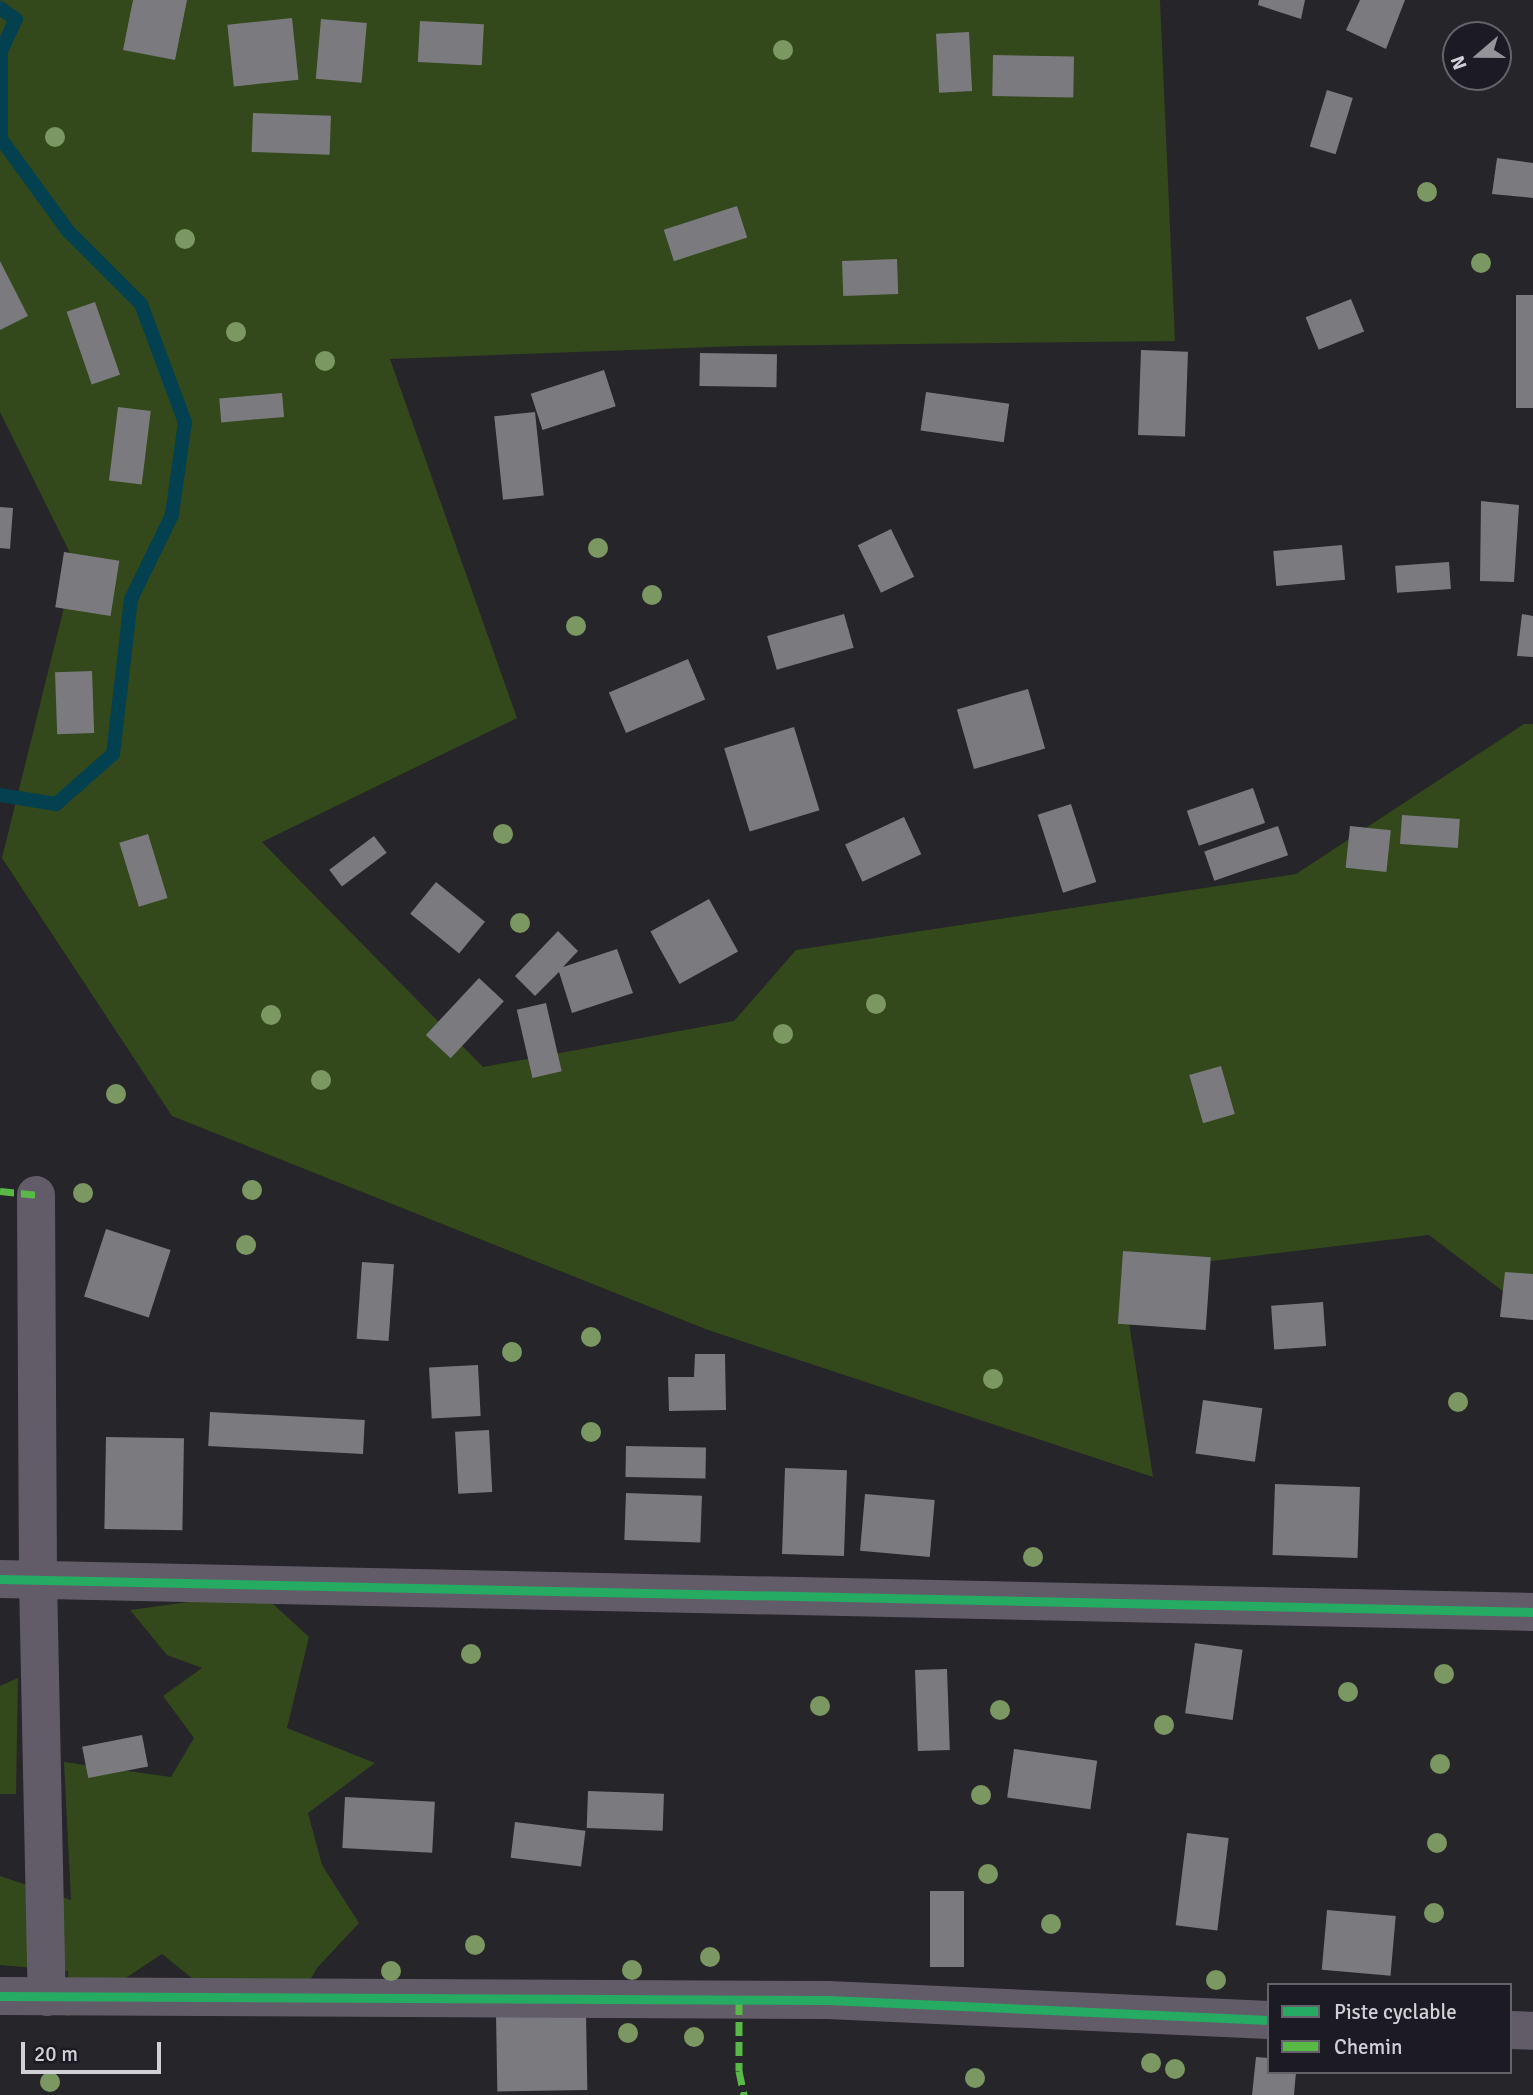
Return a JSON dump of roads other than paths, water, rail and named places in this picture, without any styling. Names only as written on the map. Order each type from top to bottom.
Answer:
[{"type":"street","points":[[36,1195],[38,1580],[47,1997]]},
{"type":"street","points":[[0,1579],[1533,1612]]},
{"type":"street","points":[[0,1996],[828,2000],[1267,2020]]},
{"type":"street","points":[[1512,2030],[1533,2031]]},
{"type":"waterway","points":[[0,8],[16,19],[1,51],[1,139],[68,231],[141,304],[185,422],[172,515],[131,599],[113,754],[56,804],[0,795]]}]
